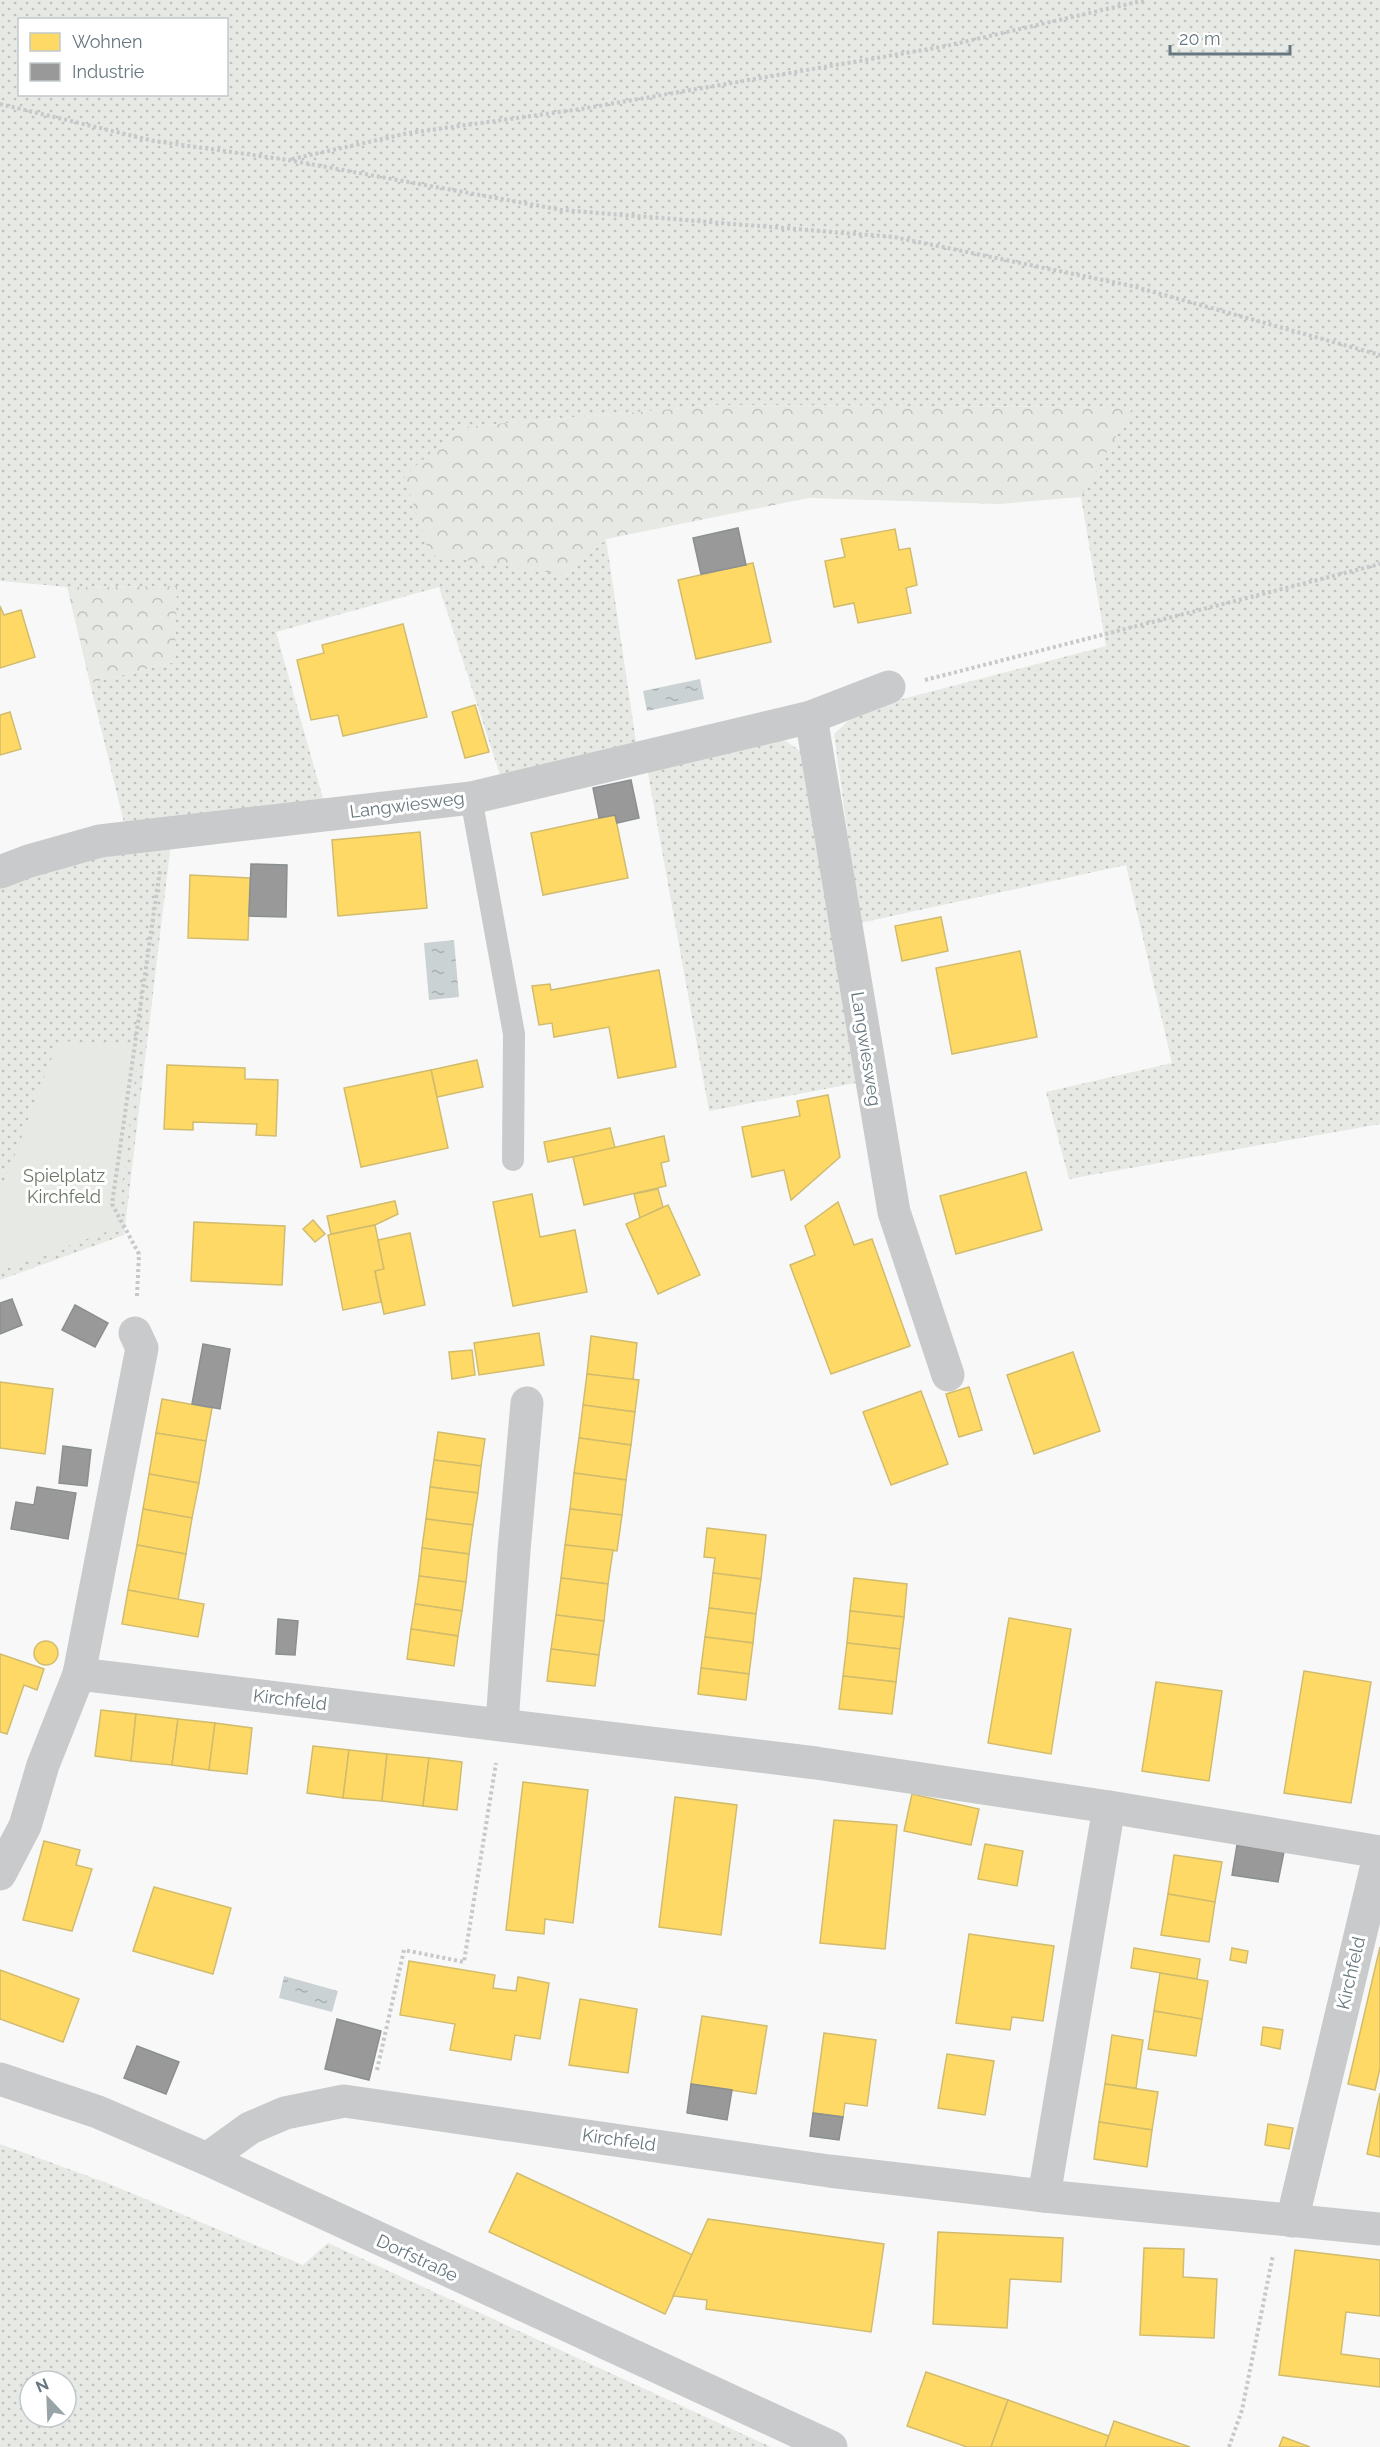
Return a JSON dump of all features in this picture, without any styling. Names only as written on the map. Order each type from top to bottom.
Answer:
[{"type":"street","name":"Langwiesweg","points":[[0,872],[29,861],[100,841],[471,798],[811,717],[889,687]]},
{"type":"street","name":"Langwiesweg","points":[[811,717],[894,1212],[948,1375]]},
{"type":"street","points":[[0,1874],[25,1826],[43,1765],[79,1674],[142,1348],[135,1333]]},
{"type":"street","points":[[502,1724],[527,1403]]},
{"type":"street","name":"Kirchfeld","points":[[79,1674],[816,1762],[1380,1852],[1286,2221]]},
{"type":"street","points":[[1044,2196],[1109,1807]]},
{"type":"street","name":"Dorfstraße","points":[[0,2079],[98,2112],[207,2160],[831,2447]]},
{"type":"street","name":"Kirchfeld","points":[[207,2160],[250,2128],[285,2114],[344,2101],[829,2172],[1380,2229]]},
{"type":"lane","points":[[471,798],[514,1034],[513,1160]]},
{"type":"path","points":[[288,160],[409,133],[603,106],[935,48],[1146,0]]},
{"type":"path","points":[[0,104],[154,141],[288,160],[562,210],[894,237],[1132,286],[1380,355]]},
{"type":"path","points":[[889,687],[1138,627],[1380,564]]},
{"type":"path","points":[[135,1333],[139,1254],[112,1204],[165,833]]},
{"type":"path","points":[[371,2104],[404,1950],[464,1962],[502,1724]]},
{"type":"path","points":[[1229,2447],[1242,2410],[1286,2221]]},
{"type":"green space","points":[[0,0],[1380,0],[1380,1124],[1069,1179],[1046,1092],[1172,1063],[1126,865],[860,923],[834,734],[860,710],[1106,646],[1081,497],[1132,407],[719,405],[461,427],[568,575],[606,539],[636,742],[500,775],[439,587],[276,632],[324,802],[125,827],[90,683],[175,662],[176,586],[67,587],[0,581]]},
{"type":"green space","points":[[719,405],[1133,407],[1081,497],[999,504],[809,498],[606,539],[568,575],[430,555],[404,476],[461,427]]},
{"type":"green space","points":[[177,586],[175,662],[90,683],[67,587]]},
{"type":"green space","points":[[777,735],[802,752],[856,1083],[709,1111],[646,762]]},
{"type":"green space","points":[[171,843],[124,1235],[0,1280],[0,884],[130,849]]},
{"type":"green space","name":"Spielplatz Kirchfeld","points":[[58,1041],[139,1045],[117,1228],[0,1271],[0,1194]]},
{"type":"green space","points":[[0,2144],[107,2183],[303,2265],[328,2243],[771,2447],[0,2447]]},
{"type":"water","points":[[700,679],[704,699],[647,711],[643,691]]},
{"type":"water","points":[[454,940],[459,997],[429,1000],[424,943]]},
{"type":"water","points":[[284,1976],[338,1991],[332,2012],[279,1998]]},
{"type":"building: Wohnen","points":[[895,529],[899,550],[910,548],[917,585],[906,588],[911,613],[858,623],[854,603],[834,607],[825,561],[845,557],[841,539]]},
{"type":"building: Wohnen","points":[[753,563],[771,642],[696,659],[678,580]]},
{"type":"building: Wohnen","points":[[0,606],[4,615],[21,610],[35,657],[0,668]]},
{"type":"building: Wohnen","points":[[403,624],[427,717],[343,736],[338,715],[311,720],[297,660],[324,653],[322,645]]},
{"type":"building: Wohnen","points":[[475,705],[489,752],[465,758],[452,712]]},
{"type":"building: Wohnen","points":[[10,712],[21,749],[0,755],[0,715]]},
{"type":"building: Wohnen","points":[[615,815],[628,878],[543,895],[531,833]]},
{"type":"building: Wohnen","points":[[420,832],[427,908],[338,916],[332,840]]},
{"type":"building: Wohnen","points":[[190,875],[250,878],[248,940],[188,938]]},
{"type":"building: Wohnen","points":[[941,917],[948,951],[902,961],[895,926]]},
{"type":"building: Wohnen","points":[[1020,951],[1037,1037],[952,1054],[936,968]]},
{"type":"building: Wohnen","points":[[659,970],[676,1067],[618,1078],[609,1027],[554,1037],[552,1023],[539,1025],[532,986],[550,984],[551,990]]},
{"type":"building: Wohnen","points":[[477,1060],[483,1087],[437,1097],[431,1070]]},
{"type":"building: Wohnen","points":[[167,1065],[245,1068],[245,1079],[278,1080],[276,1136],[256,1135],[257,1124],[193,1122],[193,1130],[164,1129]]},
{"type":"building: Wohnen","points":[[431,1070],[448,1148],[361,1167],[344,1088]]},
{"type":"building: Wohnen","points":[[828,1095],[840,1157],[791,1200],[784,1170],[752,1177],[742,1127],[800,1116],[797,1101]]},
{"type":"building: Wohnen","points":[[610,1128],[615,1148],[548,1162],[544,1142]]},
{"type":"building: Wohnen","points":[[664,1136],[669,1161],[661,1163],[666,1186],[584,1205],[573,1157]]},
{"type":"building: Wohnen","points":[[1026,1172],[1042,1230],[956,1254],[940,1196]]},
{"type":"building: Wohnen","points":[[658,1189],[663,1207],[640,1218],[634,1194]]},
{"type":"building: Wohnen","points":[[532,1194],[540,1237],[575,1230],[587,1292],[513,1306],[493,1202]]},
{"type":"building: Wohnen","points":[[395,1201],[398,1214],[375,1225],[331,1234],[327,1216]]},
{"type":"building: Wohnen","points":[[838,1202],[854,1245],[872,1239],[910,1346],[831,1374],[790,1265],[815,1255],[805,1226]]},
{"type":"building: Wohnen","points":[[668,1205],[700,1275],[658,1294],[626,1224]]},
{"type":"building: Wohnen","points":[[313,1220],[325,1234],[315,1242],[303,1229]]},
{"type":"building: Wohnen","points":[[194,1222],[285,1226],[282,1285],[191,1281]]},
{"type":"building: Wohnen","points":[[375,1225],[384,1269],[375,1271],[381,1302],[343,1310],[328,1235]]},
{"type":"building: Wohnen","points":[[410,1233],[425,1305],[384,1314],[375,1271],[384,1269],[378,1240]]},
{"type":"building: Wohnen","points":[[539,1333],[544,1365],[479,1375],[474,1343]]},
{"type":"building: Wohnen","points":[[591,1336],[637,1343],[633,1380],[587,1374]]},
{"type":"building: Wohnen","points":[[472,1350],[475,1375],[452,1379],[449,1352]]},
{"type":"building: Wohnen","points":[[1073,1352],[1100,1431],[1034,1454],[1007,1375]]},
{"type":"building: Wohnen","points":[[587,1374],[639,1380],[635,1412],[583,1405]]},
{"type":"building: Wohnen","points":[[0,1382],[53,1389],[45,1454],[0,1448]]},
{"type":"building: Wohnen","points":[[969,1387],[982,1430],[959,1437],[946,1394]]},
{"type":"building: Wohnen","points":[[921,1391],[948,1464],[891,1485],[863,1412]]},
{"type":"building: Wohnen","points":[[162,1399],[212,1408],[206,1441],[156,1433]]},
{"type":"building: Wohnen","points":[[583,1405],[635,1412],[631,1445],[579,1438]]},
{"type":"building: Wohnen","points":[[438,1432],[485,1439],[481,1466],[434,1460]]},
{"type":"building: Wohnen","points":[[156,1433],[206,1441],[199,1483],[149,1474]]},
{"type":"building: Wohnen","points":[[579,1438],[631,1445],[626,1480],[574,1473]]},
{"type":"building: Wohnen","points":[[434,1460],[481,1466],[478,1493],[430,1487]]},
{"type":"building: Wohnen","points":[[574,1473],[626,1480],[622,1515],[570,1509]]},
{"type":"building: Wohnen","points":[[149,1474],[199,1483],[192,1518],[143,1509]]},
{"type":"building: Wohnen","points":[[430,1487],[478,1493],[473,1525],[426,1519]]},
{"type":"building: Wohnen","points":[[143,1509],[192,1518],[186,1554],[137,1545]]},
{"type":"building: Wohnen","points":[[570,1509],[622,1515],[617,1551],[565,1545]]},
{"type":"building: Wohnen","points":[[426,1519],[473,1525],[469,1554],[422,1548]]},
{"type":"building: Wohnen","points":[[707,1528],[766,1535],[761,1579],[713,1573],[715,1558],[704,1557]]},
{"type":"building: Wohnen","points":[[137,1545],[186,1554],[178,1600],[128,1590]]},
{"type":"building: Wohnen","points":[[565,1545],[613,1550],[608,1584],[561,1578]]},
{"type":"building: Wohnen","points":[[422,1548],[469,1554],[466,1582],[419,1576]]},
{"type":"building: Wohnen","points":[[713,1573],[761,1579],[756,1614],[709,1608]]},
{"type":"building: Wohnen","points":[[419,1576],[466,1582],[462,1611],[415,1604]]},
{"type":"building: Wohnen","points":[[561,1578],[608,1584],[604,1621],[556,1615]]},
{"type":"building: Wohnen","points":[[854,1578],[907,1584],[904,1617],[850,1611]]},
{"type":"building: Wohnen","points":[[128,1590],[204,1604],[198,1637],[122,1624]]},
{"type":"building: Wohnen","points":[[415,1604],[462,1611],[458,1636],[411,1629]]},
{"type":"building: Wohnen","points":[[709,1608],[756,1614],[753,1643],[705,1637]]},
{"type":"building: Wohnen","points":[[850,1611],[904,1617],[900,1649],[847,1643]]},
{"type":"building: Wohnen","points":[[556,1615],[604,1621],[599,1655],[551,1649]]},
{"type":"building: Wohnen","points":[[1009,1618],[1071,1629],[1051,1754],[988,1743]]},
{"type":"building: Wohnen","points":[[411,1629],[458,1636],[454,1666],[407,1659]]},
{"type":"building: Wohnen","points":[[705,1637],[753,1643],[749,1674],[701,1668]]},
{"type":"building: Wohnen","points":[[46,1641],[54,1645],[58,1653],[54,1661],[46,1665],[38,1661],[34,1653],[38,1645]]},
{"type":"building: Wohnen","points":[[847,1643],[900,1649],[896,1682],[843,1676]]},
{"type":"building: Wohnen","points":[[551,1649],[599,1655],[595,1686],[547,1681]]},
{"type":"building: Wohnen","points":[[0,1654],[44,1669],[37,1690],[24,1685],[7,1734],[0,1732]]},
{"type":"building: Wohnen","points":[[701,1668],[749,1674],[746,1700],[698,1694]]},
{"type":"building: Wohnen","points":[[1304,1671],[1371,1682],[1351,1803],[1284,1793]]},
{"type":"building: Wohnen","points":[[843,1676],[896,1682],[892,1714],[839,1709]]},
{"type":"building: Wohnen","points":[[1156,1682],[1222,1691],[1209,1781],[1142,1771]]},
{"type":"building: Wohnen","points":[[101,1710],[136,1714],[131,1761],[95,1756]]},
{"type":"building: Wohnen","points":[[136,1714],[178,1719],[172,1765],[131,1761]]},
{"type":"building: Wohnen","points":[[178,1719],[215,1723],[209,1770],[172,1765]]},
{"type":"building: Wohnen","points":[[215,1723],[252,1728],[247,1774],[209,1770]]},
{"type":"building: Wohnen","points":[[313,1746],[349,1750],[343,1798],[307,1793]]},
{"type":"building: Wohnen","points":[[349,1750],[387,1754],[382,1801],[343,1798]]},
{"type":"building: Wohnen","points":[[387,1754],[429,1758],[423,1806],[382,1801]]},
{"type":"building: Wohnen","points":[[429,1758],[462,1762],[457,1810],[423,1806]]},
{"type":"building: Wohnen","points":[[523,1782],[588,1790],[573,1923],[545,1919],[544,1934],[506,1930]]},
{"type":"building: Wohnen","points":[[912,1794],[979,1809],[971,1845],[904,1831]]},
{"type":"building: Wohnen","points":[[675,1797],[737,1805],[721,1935],[659,1927]]},
{"type":"building: Wohnen","points":[[834,1820],[897,1825],[885,1949],[820,1943]]},
{"type":"building: Wohnen","points":[[44,1841],[80,1850],[76,1865],[92,1869],[72,1931],[23,1920]]},
{"type":"building: Wohnen","points":[[985,1844],[1023,1851],[1017,1886],[978,1879]]},
{"type":"building: Wohnen","points":[[1174,1855],[1222,1862],[1215,1902],[1168,1894]]},
{"type":"building: Wohnen","points":[[154,1887],[231,1908],[213,1974],[133,1951]]},
{"type":"building: Wohnen","points":[[1168,1894],[1215,1902],[1209,1942],[1161,1935]]},
{"type":"building: Wohnen","points":[[969,1934],[1054,1946],[1043,2021],[1012,2017],[1010,2030],[956,2023]]},
{"type":"building: Wohnen","points":[[1380,1947],[1380,2068],[1375,2090],[1348,2084]]},
{"type":"building: Wohnen","points":[[1134,1948],[1200,1959],[1197,1979],[1131,1968]]},
{"type":"building: Wohnen","points":[[1232,1948],[1248,1951],[1246,1963],[1230,1960]]},
{"type":"building: Wohnen","points":[[409,1961],[495,1975],[493,1988],[516,1991],[518,1977],[549,1983],[540,2039],[515,2035],[511,2060],[450,2050],[455,2024],[400,2015]]},
{"type":"building: Wohnen","points":[[0,1970],[79,1999],[63,2042],[0,2019]]},
{"type":"building: Wohnen","points":[[1160,1973],[1208,1981],[1202,2019],[1154,2011]]},
{"type":"building: Wohnen","points":[[580,1999],[637,2009],[628,2073],[569,2065]]},
{"type":"building: Wohnen","points":[[1154,2011],[1202,2019],[1196,2056],[1148,2049]]},
{"type":"building: Wohnen","points":[[702,2016],[767,2026],[756,2094],[691,2084]]},
{"type":"building: Wohnen","points":[[1263,2027],[1283,2030],[1280,2049],[1261,2045]]},
{"type":"building: Wohnen","points":[[824,2033],[876,2040],[867,2106],[845,2103],[843,2117],[813,2113]]},
{"type":"building: Wohnen","points":[[1112,2035],[1143,2040],[1136,2088],[1105,2084]]},
{"type":"building: Wohnen","points":[[947,2054],[994,2061],[985,2115],[938,2108]]},
{"type":"building: Wohnen","points":[[1105,2084],[1158,2092],[1152,2130],[1099,2122]]},
{"type":"building: Wohnen","points":[[1380,2093],[1380,2157],[1367,2154]]},
{"type":"building: Wohnen","points":[[1099,2122],[1152,2130],[1147,2167],[1094,2159]]},
{"type":"building: Wohnen","points":[[1268,2124],[1293,2128],[1289,2149],[1265,2145]]},
{"type":"building: Wohnen","points":[[517,2173],[693,2255],[665,2314],[489,2232]]},
{"type":"building: Wohnen","points":[[708,2219],[884,2244],[871,2332],[706,2309],[707,2300],[673,2296]]},
{"type":"building: Wohnen","points":[[938,2232],[1063,2238],[1061,2282],[1010,2279],[1007,2328],[933,2324]]},
{"type":"building: Wohnen","points":[[1144,2248],[1184,2249],[1183,2277],[1217,2279],[1214,2338],[1140,2335]]},
{"type":"building: Wohnen","points":[[1295,2250],[1380,2260],[1380,2316],[1346,2312],[1341,2354],[1380,2359],[1380,2387],[1279,2375]]},
{"type":"building: Wohnen","points":[[926,2372],[1008,2400],[991,2447],[967,2447],[907,2426]]},
{"type":"building: Wohnen","points":[[1008,2400],[1109,2436],[1105,2447],[991,2447]]},
{"type":"building: Wohnen","points":[[1114,2421],[1190,2447],[1105,2447]]},
{"type":"building: Wohnen","points":[[1283,2437],[1310,2447],[1279,2447]]},
{"type":"building: Industrie","points":[[738,528],[746,565],[701,574],[693,538]]},
{"type":"building: Industrie","points":[[631,780],[639,818],[617,823],[615,815],[599,818],[593,788]]},
{"type":"building: Industrie","points":[[251,864],[287,865],[286,917],[249,916]]},
{"type":"building: Industrie","points":[[12,1299],[22,1325],[0,1334],[0,1303]]},
{"type":"building: Industrie","points":[[75,1305],[108,1323],[95,1347],[62,1330]]},
{"type":"building: Industrie","points":[[203,1344],[230,1349],[220,1409],[192,1404]]},
{"type":"building: Industrie","points":[[63,1446],[91,1450],[87,1486],[59,1483]]},
{"type":"building: Industrie","points":[[37,1487],[76,1493],[68,1539],[11,1529],[16,1502],[34,1505]]},
{"type":"building: Industrie","points":[[278,1619],[298,1621],[295,1655],[276,1654]]},
{"type":"building: Industrie","points":[[1237,1845],[1284,1852],[1278,1882],[1232,1875]]},
{"type":"building: Industrie","points":[[337,2019],[381,2031],[369,2080],[325,2069]]},
{"type":"building: Industrie","points":[[137,2046],[179,2062],[166,2094],[124,2078]]},
{"type":"building: Industrie","points":[[691,2084],[732,2090],[727,2120],[687,2113]]},
{"type":"building: Industrie","points":[[813,2113],[843,2117],[839,2140],[810,2136]]}]
